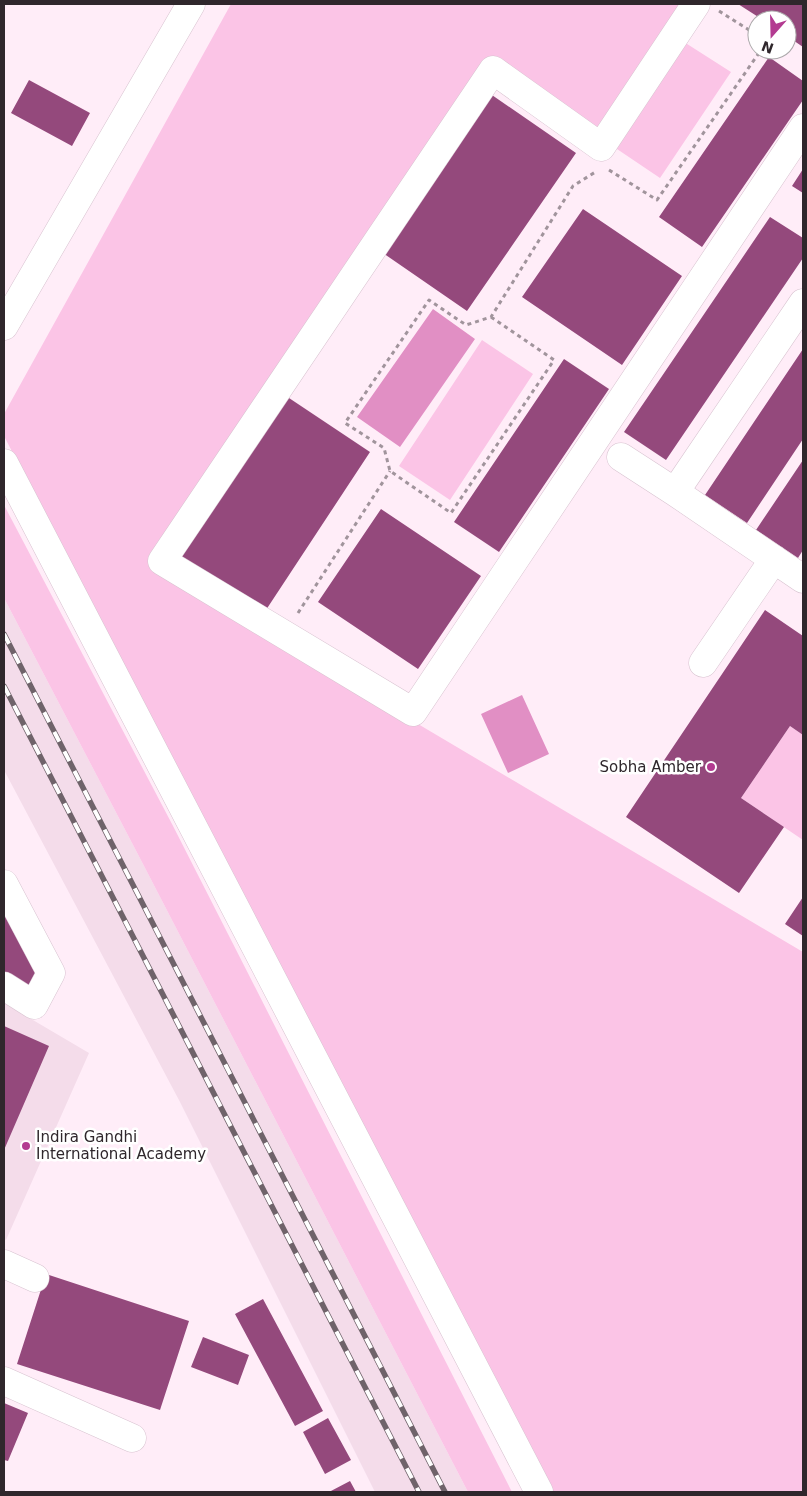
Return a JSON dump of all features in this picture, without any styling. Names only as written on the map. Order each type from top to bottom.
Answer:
[{"type":"street","points":[[4,326],[191,4]]},
{"type":"street","points":[[706,6],[601,147],[493,70],[162,561],[413,712],[803,128]]},
{"type":"street","points":[[676,492],[803,303]]},
{"type":"street","points":[[621,457],[676,492],[803,579]]},
{"type":"street","points":[[4,463],[539,1492]]},
{"type":"street","points":[[703,663],[774,559]]},
{"type":"street","points":[[4,884],[52,973],[34,1005],[4,986]]},
{"type":"street","points":[[4,1264],[35,1278]]},
{"type":"street","points":[[4,1381],[132,1438]]},
{"type":"path","points":[[706,6],[747,29]]},
{"type":"path","points":[[491,318],[554,360],[451,513],[390,471],[384,448],[345,423],[429,300],[466,325],[491,318],[573,186],[604,167],[657,200],[754,60]]},
{"type":"path","points":[[297,614],[390,471]]},
{"type":"shaded area","points":[[231,4],[687,4],[601,134],[492,60],[154,564],[418,724],[803,952],[803,1492],[551,1492],[4,436],[4,414]]},
{"type":"shaded area","points":[[684,42],[731,72],[660,178],[614,147]]},
{"type":"shaded area","points":[[433,309],[475,339],[400,447],[357,417]]},
{"type":"shaded area","points":[[482,340],[533,374],[450,500],[399,466]]},
{"type":"shaded area","points":[[4,505],[172,824],[512,1492],[468,1492],[4,598]]},
{"type":"shaded area","points":[[4,598],[468,1492],[375,1492],[180,1102],[4,770]]},
{"type":"shaded area","points":[[522,695],[549,754],[508,773],[481,714]]},
{"type":"shaded area","points":[[790,726],[803,735],[803,840],[741,798]]},
{"type":"shaded area","name":"Indira Gandhi International Academy","points":[[4,1003],[89,1053],[6,1240],[4,1239]]},
{"type":"building","points":[[738,4],[803,4],[803,47],[797,43],[797,10],[747,10]]},
{"type":"building","points":[[767,60],[773,60],[803,81],[803,100],[702,247],[659,217]]},
{"type":"building","points":[[29,80],[90,113],[72,146],[11,113]]},
{"type":"building","points":[[489,93],[576,153],[467,311],[380,251]]},
{"type":"building","points":[[803,169],[803,193],[792,186]]},
{"type":"building","points":[[583,209],[682,276],[622,365],[522,297]]},
{"type":"building","points":[[770,217],[803,238],[803,258],[666,460],[624,432]]},
{"type":"building","points":[[803,349],[803,439],[747,523],[705,495]]},
{"type":"building","points":[[564,359],[609,389],[499,552],[454,522]]},
{"type":"building","points":[[283,394],[370,452],[264,613],[176,556]]},
{"type":"building","points":[[803,460],[803,550],[798,558],[756,530]]},
{"type":"building","points":[[381,509],[481,576],[418,669],[318,602]]},
{"type":"building","name":"Sobha Amber","points":[[765,610],[803,636],[803,735],[790,726],[741,798],[784,827],[739,893],[626,817]]},
{"type":"building","points":[[803,897],[803,936],[785,924]]},
{"type":"building","points":[[4,899],[44,976],[33,999],[4,980]]},
{"type":"building","points":[[4,1026],[49,1046],[4,1150]]},
{"type":"building","points":[[46,1274],[189,1321],[160,1410],[17,1364]]},
{"type":"building","points":[[263,1299],[323,1411],[295,1426],[235,1314]]},
{"type":"building","points":[[203,1337],[249,1355],[238,1385],[191,1367]]},
{"type":"building","points":[[4,1403],[28,1413],[8,1461],[4,1460]]},
{"type":"building","points":[[328,1418],[351,1460],[325,1474],[303,1432]]},
{"type":"building","points":[[350,1481],[356,1492],[329,1492]]},
{"type":"railway","points":[[4,634],[445,1492]]},
{"type":"railway","points":[[4,686],[419,1492]]},
{"type":"place","name":"Sobha Amber","points":[[711,767]]},
{"type":"place","name":"Indira Gandhi International Academy","points":[[26,1146]]}]
